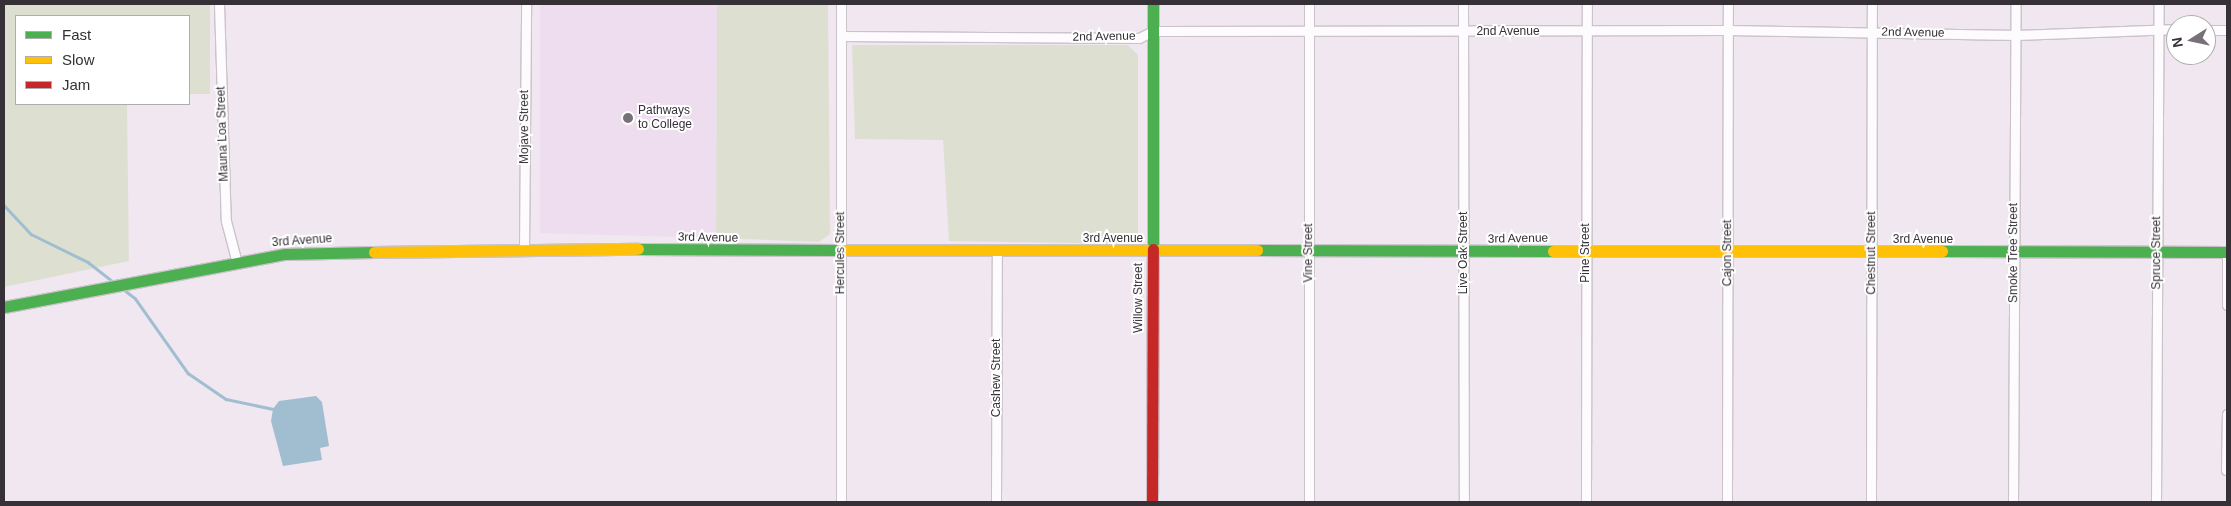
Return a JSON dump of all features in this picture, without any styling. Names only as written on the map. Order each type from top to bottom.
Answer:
[{"type":"street","name":"Mauna Loa Street","points":[[219,4],[226,221],[237,263]]},
{"type":"street","name":"Mojave Street","points":[[524,249],[526,4]]},
{"type":"street","name":"Hercules Street","points":[[841,4],[841,502]]},
{"type":"street","name":"Willow Street","points":[[1152,502],[1153,4]]},
{"type":"street","name":"Vine Street","points":[[1309,4],[1309,502]]},
{"type":"street","name":"Live Oak Street","points":[[1463,4],[1464,502]]},
{"type":"street","name":"Pine Street","points":[[1586,502],[1587,4]]},
{"type":"street","name":"Cajon Street","points":[[1728,4],[1728,502]]},
{"type":"street","name":"Chestnut Street","points":[[1871,502],[1872,4]]},
{"type":"street","name":"Smoke Tree Street","points":[[2013,502],[2016,4]]},
{"type":"street","name":"Spruce Street","points":[[2156,502],[2158,4]]},
{"type":"street","name":"2nd Avenue","points":[[841,36],[1139,38],[1153,31],[1587,33],[1728,30],[2017,35],[2166,29]]},
{"type":"street","name":"3rd Avenue","points":[[4,307],[285,254],[524,249],[841,253],[1872,254],[2227,252]]},
{"type":"street","points":[[2227,252],[2227,305]]},
{"type":"street","name":"Cashew Street","points":[[996,502],[997,253]]},
{"type":"street","points":[[2226,470],[2227,414]]},
{"type":"shaded area","points":[[4,4],[210,4],[210,94],[190,94],[190,15],[15,15],[15,105],[127,105],[129,261],[4,287]]},
{"type":"shaded area","name":"Pathways to College","points":[[540,4],[717,4],[716,238],[540,233]]},
{"type":"shaded area","points":[[717,4],[828,4],[830,234],[819,242],[716,238]]},
{"type":"shaded area","points":[[852,45],[1128,45],[1138,55],[1138,236],[1128,244],[949,241],[943,140],[855,139]]},
{"type":"water","points":[[316,396],[322,402],[329,446],[320,448],[322,460],[283,466],[271,421],[273,409],[279,401]]},
{"type":"waterway","points":[[4,205],[31,234],[88,262],[114,282]]},
{"type":"waterway","points":[[122,288],[135,298],[188,373],[226,399],[273,409]]},
{"type":"traffic: fast","points":[[1153,4],[1153,249]]},
{"type":"traffic: fast","points":[[638,249],[841,250]]},
{"type":"traffic: fast","points":[[1257,250],[1553,251]]},
{"type":"traffic: fast","points":[[1942,251],[2227,252]]},
{"type":"traffic: fast","points":[[4,307],[285,254],[374,252]]},
{"type":"traffic: slow","points":[[374,252],[638,249]]},
{"type":"traffic: slow","points":[[841,250],[1257,250]]},
{"type":"traffic: slow","points":[[1553,251],[1942,251]]},
{"type":"traffic: jam","points":[[1152,502],[1153,249]]},
{"type":"place","name":"Pathways to College","points":[[628,118]]}]
